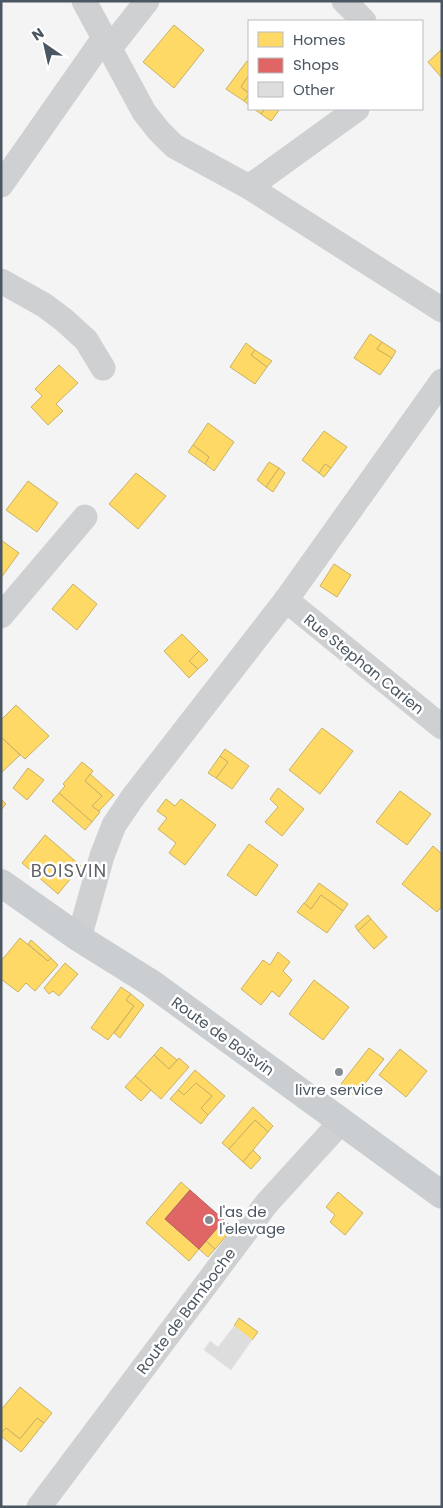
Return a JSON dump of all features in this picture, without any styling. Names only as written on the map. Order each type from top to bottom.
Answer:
[{"type":"main road","name":"Route de Boisvin","points":[[1,883],[79,938],[151,983],[442,1195]]},
{"type":"street","points":[[84,1],[144,112],[174,146],[249,187],[442,310]]},
{"type":"street","points":[[1,185],[107,43],[147,1]]},
{"type":"street","points":[[344,1],[363,20]]},
{"type":"street","points":[[249,187],[356,110]]},
{"type":"street","points":[[1,281],[44,305],[64,320],[86,340],[103,368]]},
{"type":"street","points":[[79,938],[102,856],[114,826],[132,797],[286,600],[442,382]]},
{"type":"street","points":[[1,616],[85,517]]},
{"type":"street","name":"Rue Stephan Carien","points":[[286,600],[442,728]]},
{"type":"street","name":"Route de Bamboche","points":[[38,1507],[267,1203],[341,1122]]},
{"type":"building: Homes","points":[[174,25],[204,50],[174,88],[143,62]]},
{"type":"building: Homes","points":[[442,49],[442,78],[428,62]]},
{"type":"building: Homes","points":[[248,62],[248,76],[241,87],[248,93],[244,101],[226,89]]},
{"type":"building: Homes","points":[[248,76],[248,92],[241,87]]},
{"type":"building: Homes","points":[[248,95],[248,104],[244,101]]},
{"type":"building: Homes","points":[[255,110],[264,110],[261,114]]},
{"type":"building: Homes","points":[[264,110],[279,110],[271,121],[261,114]]},
{"type":"building: Homes","points":[[370,334],[382,342],[377,349],[392,358],[380,375],[354,358]]},
{"type":"building: Homes","points":[[382,342],[396,351],[392,358],[377,349]]},
{"type":"building: Homes","points":[[246,343],[255,350],[251,355],[267,367],[255,384],[230,367]]},
{"type":"building: Homes","points":[[255,350],[272,361],[267,367],[251,355]]},
{"type":"building: Homes","points":[[59,365],[78,383],[56,404],[63,411],[48,425],[31,407],[42,396],[35,389]]},
{"type":"building: Homes","points":[[208,423],[234,442],[214,471],[205,464],[209,457],[193,445]]},
{"type":"building: Homes","points":[[324,431],[347,447],[331,468],[325,464],[319,473],[302,460]]},
{"type":"building: Homes","points":[[193,445],[209,457],[205,464],[188,452]]},
{"type":"building: Homes","points":[[269,462],[279,468],[266,487],[257,480]]},
{"type":"building: Homes","points":[[325,464],[331,468],[324,477],[319,473]]},
{"type":"building: Homes","points":[[279,468],[285,473],[273,492],[266,487]]},
{"type":"building: Homes","points":[[136,473],[166,496],[138,529],[109,504]]},
{"type":"building: Homes","points":[[28,481],[58,503],[37,532],[6,510]]},
{"type":"building: Homes","points":[[1,540],[19,553],[1,578]]},
{"type":"building: Homes","points":[[334,564],[351,575],[337,597],[320,586]]},
{"type":"building: Homes","points":[[73,584],[97,604],[77,630],[52,609]]},
{"type":"building: Homes","points":[[182,634],[199,651],[189,661],[198,669],[189,678],[164,651]]},
{"type":"building: Homes","points":[[199,651],[208,660],[198,669],[189,661]]},
{"type":"building: Homes","points":[[16,705],[49,736],[25,759],[1,737],[1,720]]},
{"type":"building: Homes","points":[[322,728],[353,751],[320,794],[289,770]]},
{"type":"building: Homes","points":[[1,737],[20,755],[1,773]]},
{"type":"building: Homes","points":[[225,749],[249,766],[232,789],[216,778],[228,762],[220,756]]},
{"type":"building: Homes","points":[[220,756],[228,762],[216,778],[208,773]]},
{"type":"building: Homes","points":[[82,762],[93,771],[85,781],[102,796],[92,806],[100,812],[92,822],[59,793],[65,786],[63,784]]},
{"type":"building: Homes","points":[[28,768],[44,780],[27,800],[13,788]]},
{"type":"building: Homes","points":[[90,774],[114,795],[99,811],[92,806],[102,796],[85,781]]},
{"type":"building: Homes","points":[[278,788],[304,809],[282,836],[265,822],[278,807],[270,799]]},
{"type":"building: Homes","points":[[400,791],[431,814],[407,845],[376,822]]},
{"type":"building: Homes","points":[[59,793],[92,822],[85,830],[52,801]]},
{"type":"building: Homes","points":[[1,799],[6,804],[1,810]]},
{"type":"building: Homes","points":[[166,799],[175,806],[181,799],[216,825],[185,865],[169,853],[176,843],[158,829],[167,818],[157,811]]},
{"type":"building: Homes","points":[[45,835],[81,866],[58,894],[22,863]]},
{"type":"building: Homes","points":[[249,844],[278,865],[256,896],[227,875]]},
{"type":"building: Homes","points":[[433,846],[442,854],[442,906],[437,912],[402,884]]},
{"type":"building: Homes","points":[[319,883],[348,904],[343,911],[321,895],[311,909],[304,904]]},
{"type":"building: Homes","points":[[321,895],[343,911],[327,933],[297,912],[304,903],[311,909]]},
{"type":"building: Homes","points":[[368,915],[371,919],[358,931],[355,926]]},
{"type":"building: Homes","points":[[371,919],[387,937],[374,949],[358,931]]},
{"type":"building: Homes","points":[[20,938],[48,961],[51,958],[58,965],[35,991],[26,983],[18,992],[1,979],[1,961]]},
{"type":"building: Homes","points":[[31,940],[51,958],[48,961],[28,944]]},
{"type":"building: Homes","points":[[278,952],[290,962],[283,971],[292,980],[279,997],[272,991],[261,1005],[241,989],[263,960],[270,965]]},
{"type":"building: Homes","points":[[65,963],[78,974],[59,996],[53,991],[49,994],[44,988]]},
{"type":"building: Homes","points":[[314,980],[349,1007],[323,1040],[289,1014]]},
{"type":"building: Homes","points":[[121,987],[131,994],[126,1000],[134,1006],[108,1040],[91,1028]]},
{"type":"building: Homes","points":[[131,994],[144,1005],[120,1038],[114,1033],[134,1006],[126,1000]]},
{"type":"building: Homes","points":[[161,1047],[177,1060],[169,1069],[154,1055]]},
{"type":"building: Homes","points":[[369,1048],[384,1059],[355,1096],[341,1084]]},
{"type":"building: Homes","points":[[400,1049],[427,1071],[406,1097],[379,1075]]},
{"type":"building: Homes","points":[[154,1055],[169,1069],[179,1058],[189,1067],[161,1099],[135,1076]]},
{"type":"building: Homes","points":[[195,1070],[225,1096],[208,1115],[201,1108],[212,1096],[196,1083],[184,1095],[178,1090]]},
{"type":"building: Homes","points":[[135,1076],[151,1090],[141,1101],[125,1087]]},
{"type":"building: Homes","points":[[196,1083],[212,1096],[201,1108],[208,1115],[201,1124],[170,1099],[178,1090],[184,1095]]},
{"type":"building: Homes","points":[[253,1107],[273,1126],[268,1132],[255,1120],[229,1149],[222,1143]]},
{"type":"building: Homes","points":[[255,1120],[268,1132],[243,1162],[229,1149]]},
{"type":"building: Homes","points":[[253,1150],[261,1158],[251,1169],[243,1162]]},
{"type":"building: Homes","points":[[181,1182],[190,1190],[165,1219],[199,1249],[189,1261],[146,1223]]},
{"type":"building: Homes","points":[[338,1192],[363,1213],[345,1235],[330,1222],[335,1215],[326,1207]]},
{"type":"building: Homes","points":[[224,1220],[233,1228],[215,1249],[206,1241]]},
{"type":"building: Homes","points":[[206,1241],[215,1249],[208,1257],[199,1249]]},
{"type":"building: Homes","points":[[239,1318],[258,1332],[252,1340],[234,1326]]},
{"type":"building: Homes","points":[[20,1387],[52,1413],[44,1423],[37,1418],[20,1439],[6,1428],[1,1433],[1,1410]]},
{"type":"building: Homes","points":[[37,1418],[44,1423],[21,1452],[1,1436],[1,1433],[6,1428],[20,1439]]},
{"type":"building: Shops","points":[[190,1190],[224,1220],[199,1249],[165,1219]]},
{"type":"building: Other","points":[[234,1326],[252,1340],[231,1370],[204,1350],[210,1341],[218,1347]]},
{"type":"place","name":"livre service","points":[[339,1072]]},
{"type":"place","name":"l'as de l'elevage","points":[[209,1220]]},
{"type":"district","name":"BOISVIN","points":[[69,870]]}]
